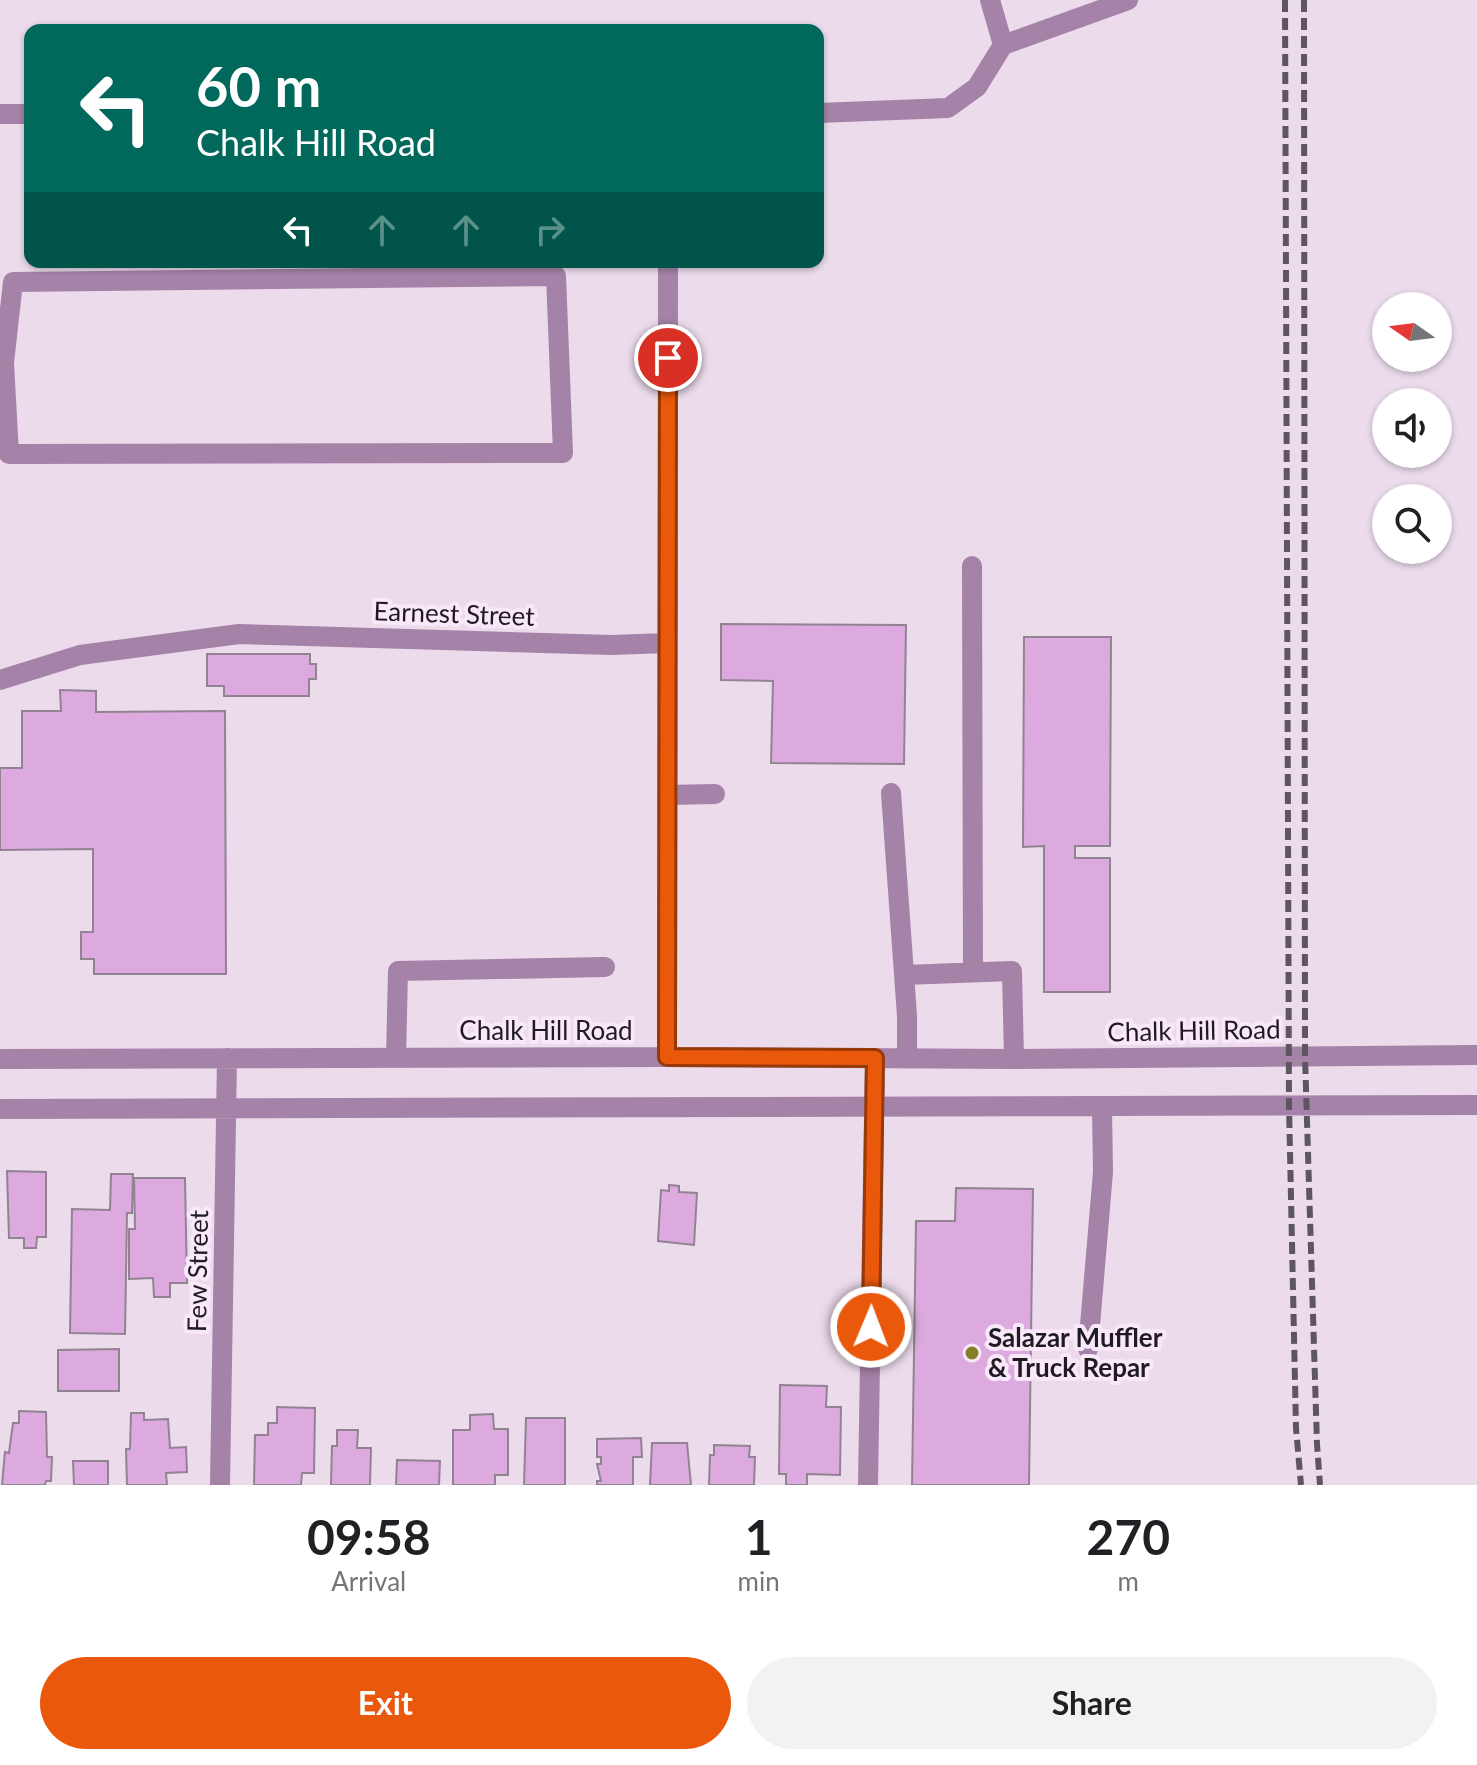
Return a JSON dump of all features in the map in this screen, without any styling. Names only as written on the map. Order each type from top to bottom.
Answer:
[{"type":"street","points":[[990,0],[1003,45]]},
{"type":"street","points":[[824,113],[948,108],[977,87],[1003,45],[1128,0]]},
{"type":"street","points":[[0,114],[24,114]]},
{"type":"street","points":[[667,1057],[668,268]]},
{"type":"street","points":[[556,276],[563,453],[4,458],[2,362],[13,282],[556,276]]},
{"type":"street","points":[[972,566],[973,972]]},
{"type":"street","name":"Earnest Street","points":[[0,680],[80,655],[239,634],[611,645],[667,643]]},
{"type":"street","points":[[891,793],[907,1058]]},
{"type":"street","points":[[667,795],[715,794]]},
{"type":"street","points":[[396,1058],[398,971],[605,967]]},
{"type":"street","points":[[904,975],[1012,971],[1014,1059]]},
{"type":"street","name":"Chalk Hill Road","points":[[0,1059],[1014,1059],[1477,1055]]},
{"type":"street","name":"Few Street","points":[[220,1485],[227,1058]]},
{"type":"street","points":[[868,1485],[875,1058]]},
{"type":"street","points":[[0,1109],[1477,1105]]},
{"type":"street","points":[[1088,1349],[1103,1172],[1102,1108]]},
{"type":"building","points":[[721,624],[906,625],[904,764],[771,763],[773,681],[721,680]]},
{"type":"building","points":[[1024,637],[1111,637],[1110,846],[1075,846],[1075,858],[1110,858],[1110,992],[1044,992],[1044,846],[1023,847]]},
{"type":"building","points":[[207,654],[310,654],[310,664],[316,664],[316,679],[309,679],[309,696],[224,696],[224,686],[207,686]]},
{"type":"building","points":[[60,690],[96,691],[96,712],[225,711],[226,974],[94,974],[94,959],[81,959],[81,932],[93,932],[93,849],[0,850],[0,768],[22,768],[22,711],[61,711]]},
{"type":"building","points":[[7,1171],[46,1172],[46,1237],[37,1237],[36,1248],[24,1248],[24,1238],[9,1238]]},
{"type":"building","points":[[111,1174],[133,1174],[132,1213],[127,1213],[125,1334],[70,1333],[72,1209],[110,1210]]},
{"type":"building","points":[[134,1178],[185,1178],[187,1283],[170,1283],[170,1297],[154,1297],[153,1278],[129,1279],[129,1229],[135,1229]]},
{"type":"building","points":[[669,1185],[679,1186],[679,1192],[697,1193],[694,1245],[658,1241],[661,1190],[669,1191]]},
{"type":"building","name":"Salazar Muffler & Truck Repar","points":[[956,1188],[1033,1189],[1029,1485],[912,1485],[916,1221],[955,1221]]},
{"type":"building","points":[[119,1349],[119,1391],[58,1391],[58,1350]]},
{"type":"building","points":[[780,1385],[827,1386],[826,1407],[841,1407],[840,1475],[807,1474],[807,1485],[786,1485],[786,1474],[779,1474]]},
{"type":"building","points":[[277,1407],[315,1408],[314,1473],[302,1473],[301,1485],[254,1485],[255,1435],[268,1435],[268,1423],[277,1423]]},
{"type":"building","points":[[19,1411],[46,1412],[47,1457],[52,1457],[51,1481],[46,1481],[45,1485],[2,1485],[5,1452],[9,1453],[13,1423],[19,1423]]},
{"type":"building","points":[[131,1413],[144,1413],[144,1420],[168,1419],[170,1448],[186,1447],[187,1472],[166,1473],[167,1485],[127,1485],[126,1449],[130,1449]]},
{"type":"building","points":[[493,1414],[494,1429],[508,1429],[508,1475],[495,1475],[495,1485],[453,1485],[453,1430],[470,1430],[470,1415]]},
{"type":"building","points":[[526,1418],[565,1418],[565,1485],[524,1485]]},
{"type":"building","points":[[337,1430],[358,1430],[357,1448],[371,1448],[370,1485],[331,1485],[332,1446],[337,1446]]},
{"type":"building","points":[[641,1438],[642,1457],[633,1457],[633,1485],[597,1485],[597,1481],[601,1481],[597,1464],[601,1464],[601,1457],[597,1457],[597,1439]]},
{"type":"building","points":[[652,1443],[687,1443],[691,1485],[650,1485]]},
{"type":"building","points":[[714,1445],[750,1446],[749,1457],[755,1457],[754,1485],[709,1485],[710,1455],[714,1455]]},
{"type":"building","points":[[397,1460],[440,1461],[439,1485],[396,1485]]},
{"type":"building","points":[[73,1461],[108,1461],[108,1485],[74,1485]]},
{"type":"railway","points":[[1285,0],[1289,1105],[1296,1428],[1301,1485]]},
{"type":"railway","points":[[1304,0],[1305,1056],[1320,1485]]},
{"type":"place","name":"Salazar Muffler & Truck Repar","points":[[972,1353]]},
{"type":"route","points":[[668,358],[667,1057],[875,1058],[871,1327]]}]
